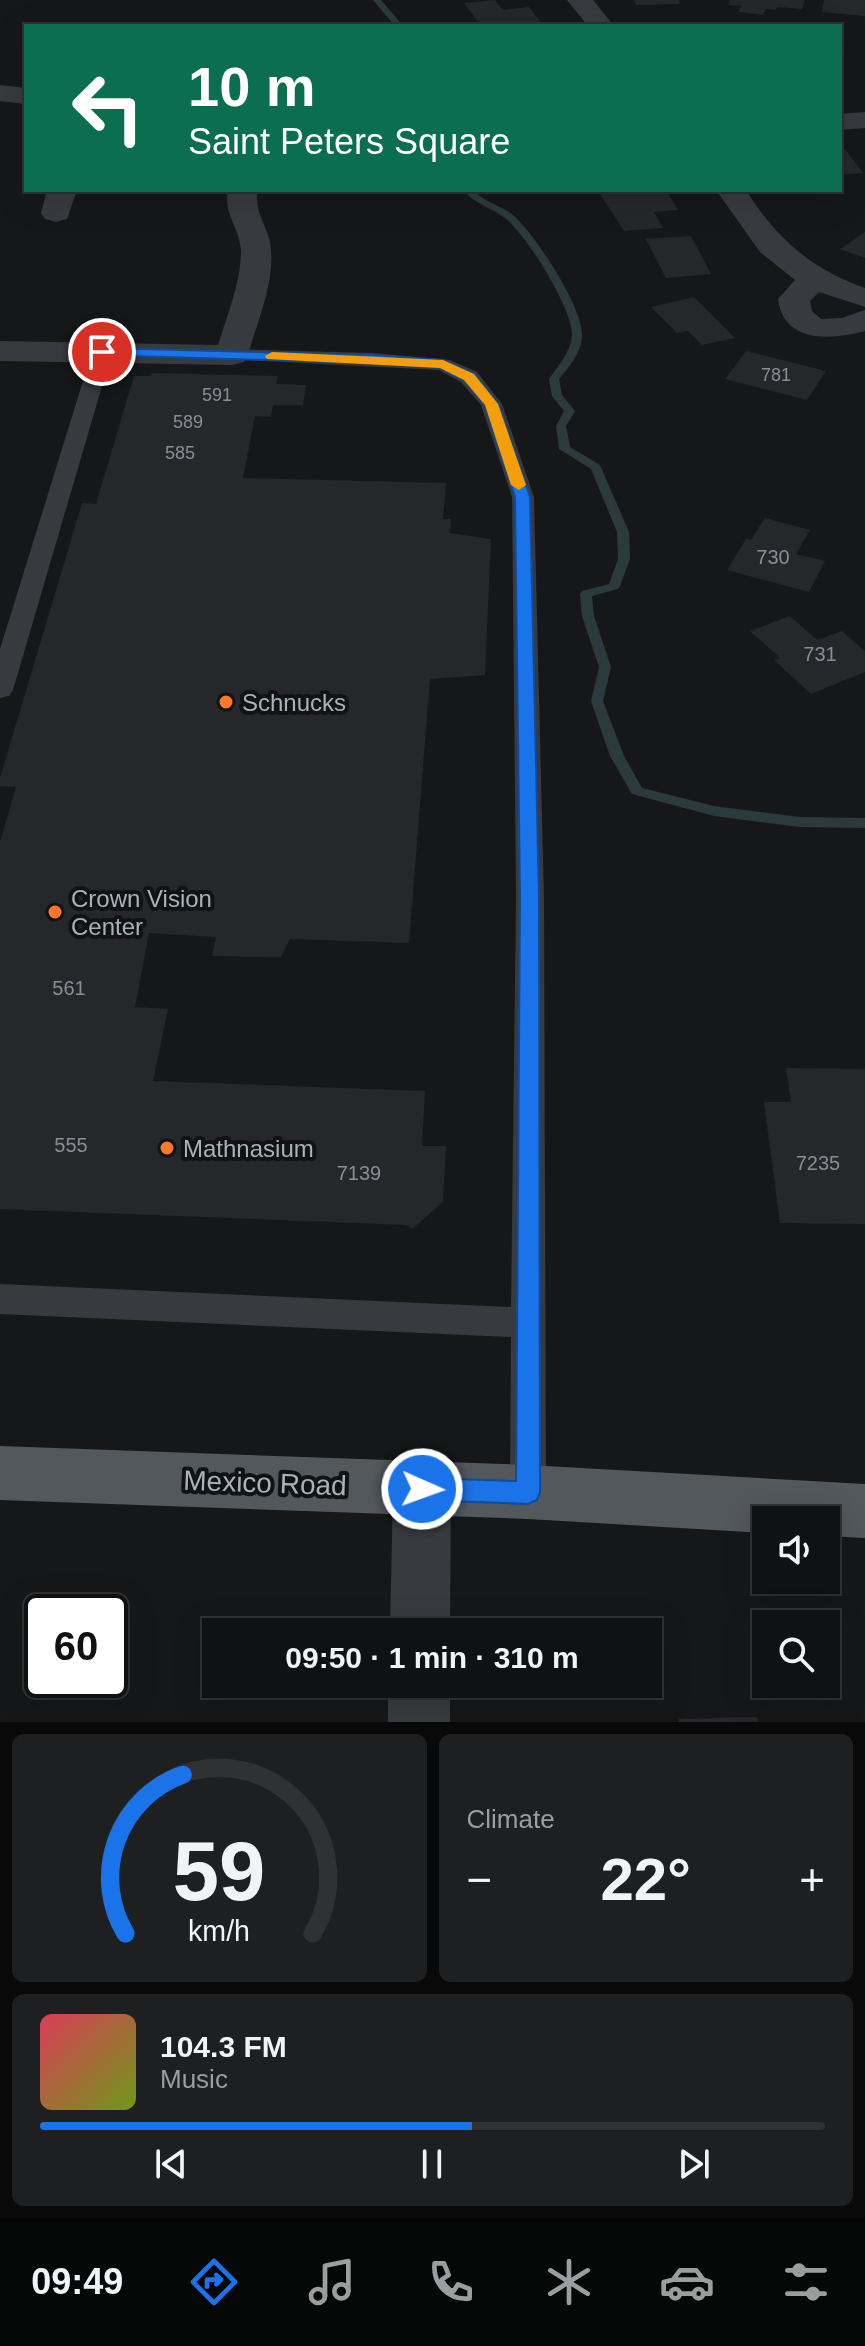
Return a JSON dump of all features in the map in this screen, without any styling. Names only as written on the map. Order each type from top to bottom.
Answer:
[{"type":"main road","name":"Mexico Road","points":[[1,1480],[528,1492],[865,1511]]},
{"type":"street","points":[[580,0],[599,24]]},
{"type":"street","points":[[0,93],[24,96]]},
{"type":"street","points":[[842,122],[865,120]]},
{"type":"street","points":[[0,351],[232,355],[256,259],[255,242],[239,208],[243,192]]},
{"type":"street","points":[[732,192],[775,253],[799,271],[865,298]]},
{"type":"street","points":[[815,278],[794,299],[793,310],[801,321],[810,327],[824,329],[841,328],[865,320]]},
{"type":"street","points":[[420,1618],[422,1489]]},
{"type":"street","points":[[419,1698],[419,1722]]},
{"type":"lane","points":[[0,690],[8,640],[102,352]]},
{"type":"lane","points":[[232,355],[443,364],[469,377],[491,404],[523,497],[530,898],[528,1492]]},
{"type":"lane","points":[[0,1299],[529,1323]]},
{"type":"building","points":[[495,0],[503,10],[529,7],[542,24],[480,24],[464,3]]},
{"type":"building","points":[[634,0],[679,0],[680,4],[636,5]]},
{"type":"building","points":[[730,0],[805,0],[802,9],[777,7],[776,10],[766,9],[763,15],[738,12],[741,6],[728,5]]},
{"type":"building","points":[[824,0],[865,0],[865,16],[822,12]]},
{"type":"building","points":[[845,149],[863,173],[842,175],[842,150]]},
{"type":"building","points":[[667,192],[678,210],[654,212],[663,228],[624,231],[600,194]]},
{"type":"building","points":[[865,232],[865,258],[840,249]]},
{"type":"building","points":[[691,236],[711,274],[666,278],[646,239]]},
{"type":"building","points":[[694,297],[735,338],[702,345],[688,331],[677,333],[651,307]]},
{"type":"building","points":[[746,351],[826,371],[807,400],[725,379]]},
{"type":"building","name":"Schnucks","points":[[152,373],[278,376],[276,384],[306,385],[303,405],[273,405],[271,417],[255,416],[243,478],[446,483],[443,519],[451,519],[450,533],[491,539],[485,675],[430,679],[409,943],[290,939],[281,957],[212,956],[216,937],[149,933],[135,1007],[168,1009],[153,1081],[425,1091],[422,1146],[446,1146],[443,1202],[412,1229],[407,1225],[0,1209],[0,842],[16,787],[0,786],[0,778],[82,503],[96,504],[134,376],[151,376]]},
{"type":"building","points":[[765,518],[810,530],[796,554],[825,561],[809,592],[727,570],[746,539],[751,540]]},
{"type":"building","points":[[790,616],[817,640],[842,631],[865,651],[865,672],[811,694],[774,660],[780,658],[750,631]]},
{"type":"building","points":[[786,1068],[865,1069],[865,1224],[780,1223],[764,1102],[791,1102]]},
{"type":"building","points":[[757,1717],[758,1722],[679,1722],[679,1719]]},
{"type":"waterway","points":[[377,0],[397,24]]},
{"type":"waterway","points":[[471,192],[482,203],[505,213],[518,225],[551,273],[576,324],[574,347],[554,379],[557,396],[570,411],[561,426],[565,449],[596,467],[623,532],[624,559],[614,586],[586,594],[588,616],[605,667],[597,701],[617,756],[637,791],[714,811],[800,822],[865,823]]},
{"type":"slow traffic","points":[[272,356],[443,364],[469,377],[491,404],[519,485]]},
{"type":"place","name":"Schnucks","points":[[226,702]]},
{"type":"place","name":"Crown Vision Center","points":[[55,912]]},
{"type":"place","name":"Mathnasium","points":[[167,1148]]},
{"type":"route","points":[[102,352],[372,359],[443,364],[469,377],[491,404],[523,497],[530,898],[528,1492],[422,1489]]}]
